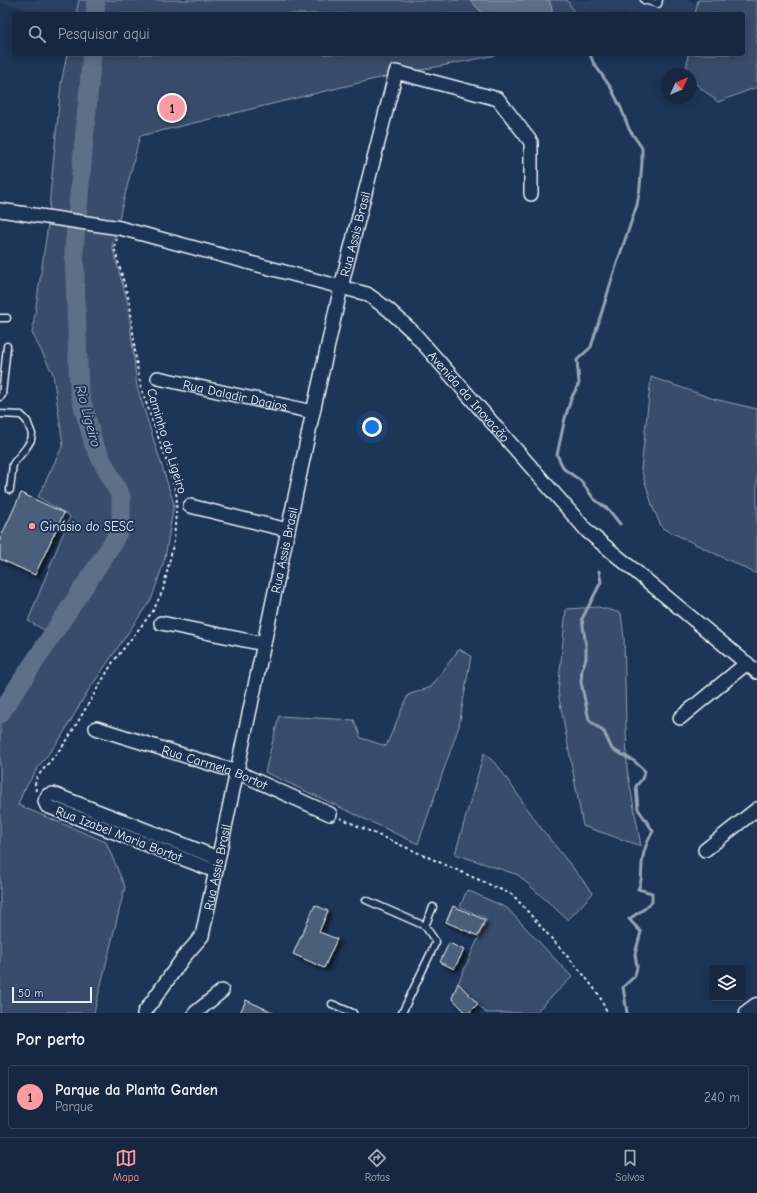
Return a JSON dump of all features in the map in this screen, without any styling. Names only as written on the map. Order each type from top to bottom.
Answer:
[{"type":"main road","points":[[749,1013],[757,1007]]},
{"type":"street","name":"Rua Assis Brasil","points":[[144,1013],[183,958],[202,936],[313,412],[341,287],[396,72],[498,98],[531,142],[531,194]]},
{"type":"street","name":"Avenida da Inovação","points":[[0,210],[120,228],[367,294],[413,332],[588,532],[757,672]]},
{"type":"street","name":"Rua Daladir Dagios","points":[[158,378],[313,412]]},
{"type":"street","points":[[190,506],[288,530]]},
{"type":"street","points":[[161,623],[264,644]]},
{"type":"street","points":[[680,718],[747,663]]},
{"type":"street","name":"Rua Carmela Bortot","points":[[96,728],[237,772],[330,814]]},
{"type":"street","name":"Rua Izabel Maria Bortot","points":[[215,871],[47,806],[45,801],[48,795],[53,794],[218,858]]},
{"type":"street","points":[[705,850],[757,809]]},
{"type":"street","points":[[197,1012],[222,991]]},
{"type":"lane","points":[[644,0],[658,4],[659,0]]},
{"type":"lane","points":[[0,318],[7,318]]},
{"type":"lane","points":[[0,397],[2,395],[7,346]]},
{"type":"lane","points":[[0,414],[21,415],[27,421],[32,434],[31,440],[26,448],[13,464],[10,490]]},
{"type":"lane","points":[[366,900],[425,926],[436,942],[402,1013]]},
{"type":"lane","points":[[425,926],[433,907]]},
{"type":"lane","points":[[332,1004],[353,1013]]},
{"type":"path","name":"Caminho do Ligeiro","points":[[47,806],[39,804],[35,784],[37,777],[69,737],[113,662],[153,611],[163,590],[174,541],[177,497],[169,468],[141,388],[136,360],[130,304],[114,247],[120,228]]},
{"type":"path","points":[[330,814],[513,895],[583,974],[599,995],[607,1013]]},
{"type":"shaded area","points":[[0,0],[79,0],[76,12],[38,12],[0,2]]},
{"type":"shaded area","points":[[79,0],[567,0],[574,12],[76,12]]},
{"type":"shaded area","points":[[470,0],[549,0],[552,8],[552,12],[481,12]]},
{"type":"shaded area","points":[[567,0],[688,0],[696,4],[695,12],[574,12]]},
{"type":"shaded area","points":[[698,0],[757,0],[757,87],[718,102],[697,85],[697,68],[687,68],[688,56],[745,56],[745,12],[695,12]]},
{"type":"shaded area","points":[[67,56],[492,56],[375,79],[140,136],[112,246],[128,304],[137,387],[174,504],[165,558],[152,598],[88,691],[60,739],[39,766],[23,792],[18,805],[106,842],[125,887],[94,1013],[0,1013],[0,706],[48,632],[28,621],[70,516],[38,497],[63,445],[53,374],[32,333],[49,218],[61,84]]},
{"type":"shaded area","points":[[651,377],[714,399],[757,409],[757,574],[662,528],[653,508],[641,469]]},
{"type":"shaded area","points":[[598,607],[621,613],[624,638],[627,769],[641,846],[583,826],[558,692],[566,609]]},
{"type":"shaded area","points":[[459,649],[471,656],[459,726],[418,844],[265,772],[279,716],[354,720],[361,738],[386,746],[408,695],[431,687]]},
{"type":"shaded area","points":[[484,753],[498,766],[541,828],[593,893],[568,920],[518,875],[455,854]]},
{"type":"shaded area","points":[[467,890],[507,908],[572,977],[535,1013],[486,1013],[458,983],[487,919],[460,907]]},
{"type":"building","name":"Ginásio do SESC","points":[[21,493],[64,513],[35,575],[0,559],[0,539]]},
{"type":"building","points":[[315,905],[328,911],[319,932],[337,939],[324,968],[293,954]]},
{"type":"building","points":[[453,906],[485,920],[478,936],[446,922]]},
{"type":"building","points":[[449,943],[464,950],[454,969],[440,962]]},
{"type":"building","points":[[458,983],[478,1004],[469,1013],[466,1013],[452,998]]},
{"type":"building","points":[[246,1000],[274,1013],[240,1013]]},
{"type":"waterway","name":"Rio Ligeiro","points":[[95,12],[96,0]]},
{"type":"waterway","name":"Rio Ligeiro","points":[[0,714],[112,544],[121,526],[121,497],[94,445],[79,391],[74,249],[92,56]]},
{"type":"waterway","points":[[591,56],[593,62],[611,88],[629,129],[642,148],[640,187],[637,205],[591,347],[577,360],[579,383],[571,399],[565,418],[557,455],[564,469],[581,481],[594,499],[609,510],[620,524]]},
{"type":"waterway","points":[[599,571],[601,582],[582,619],[586,646],[586,659],[582,669],[581,682],[589,720],[604,732],[612,749],[634,761],[645,771],[642,779],[636,786],[638,809],[653,831],[644,851],[641,880],[638,889],[652,893],[652,902],[629,919],[641,932],[635,954],[637,967],[635,976],[623,987],[627,1013]]},
{"type":"place","name":"Parque da Planta Garden","points":[[172,108]]},
{"type":"place","name":"Ginásio do SESC","points":[[32,526]]}]
